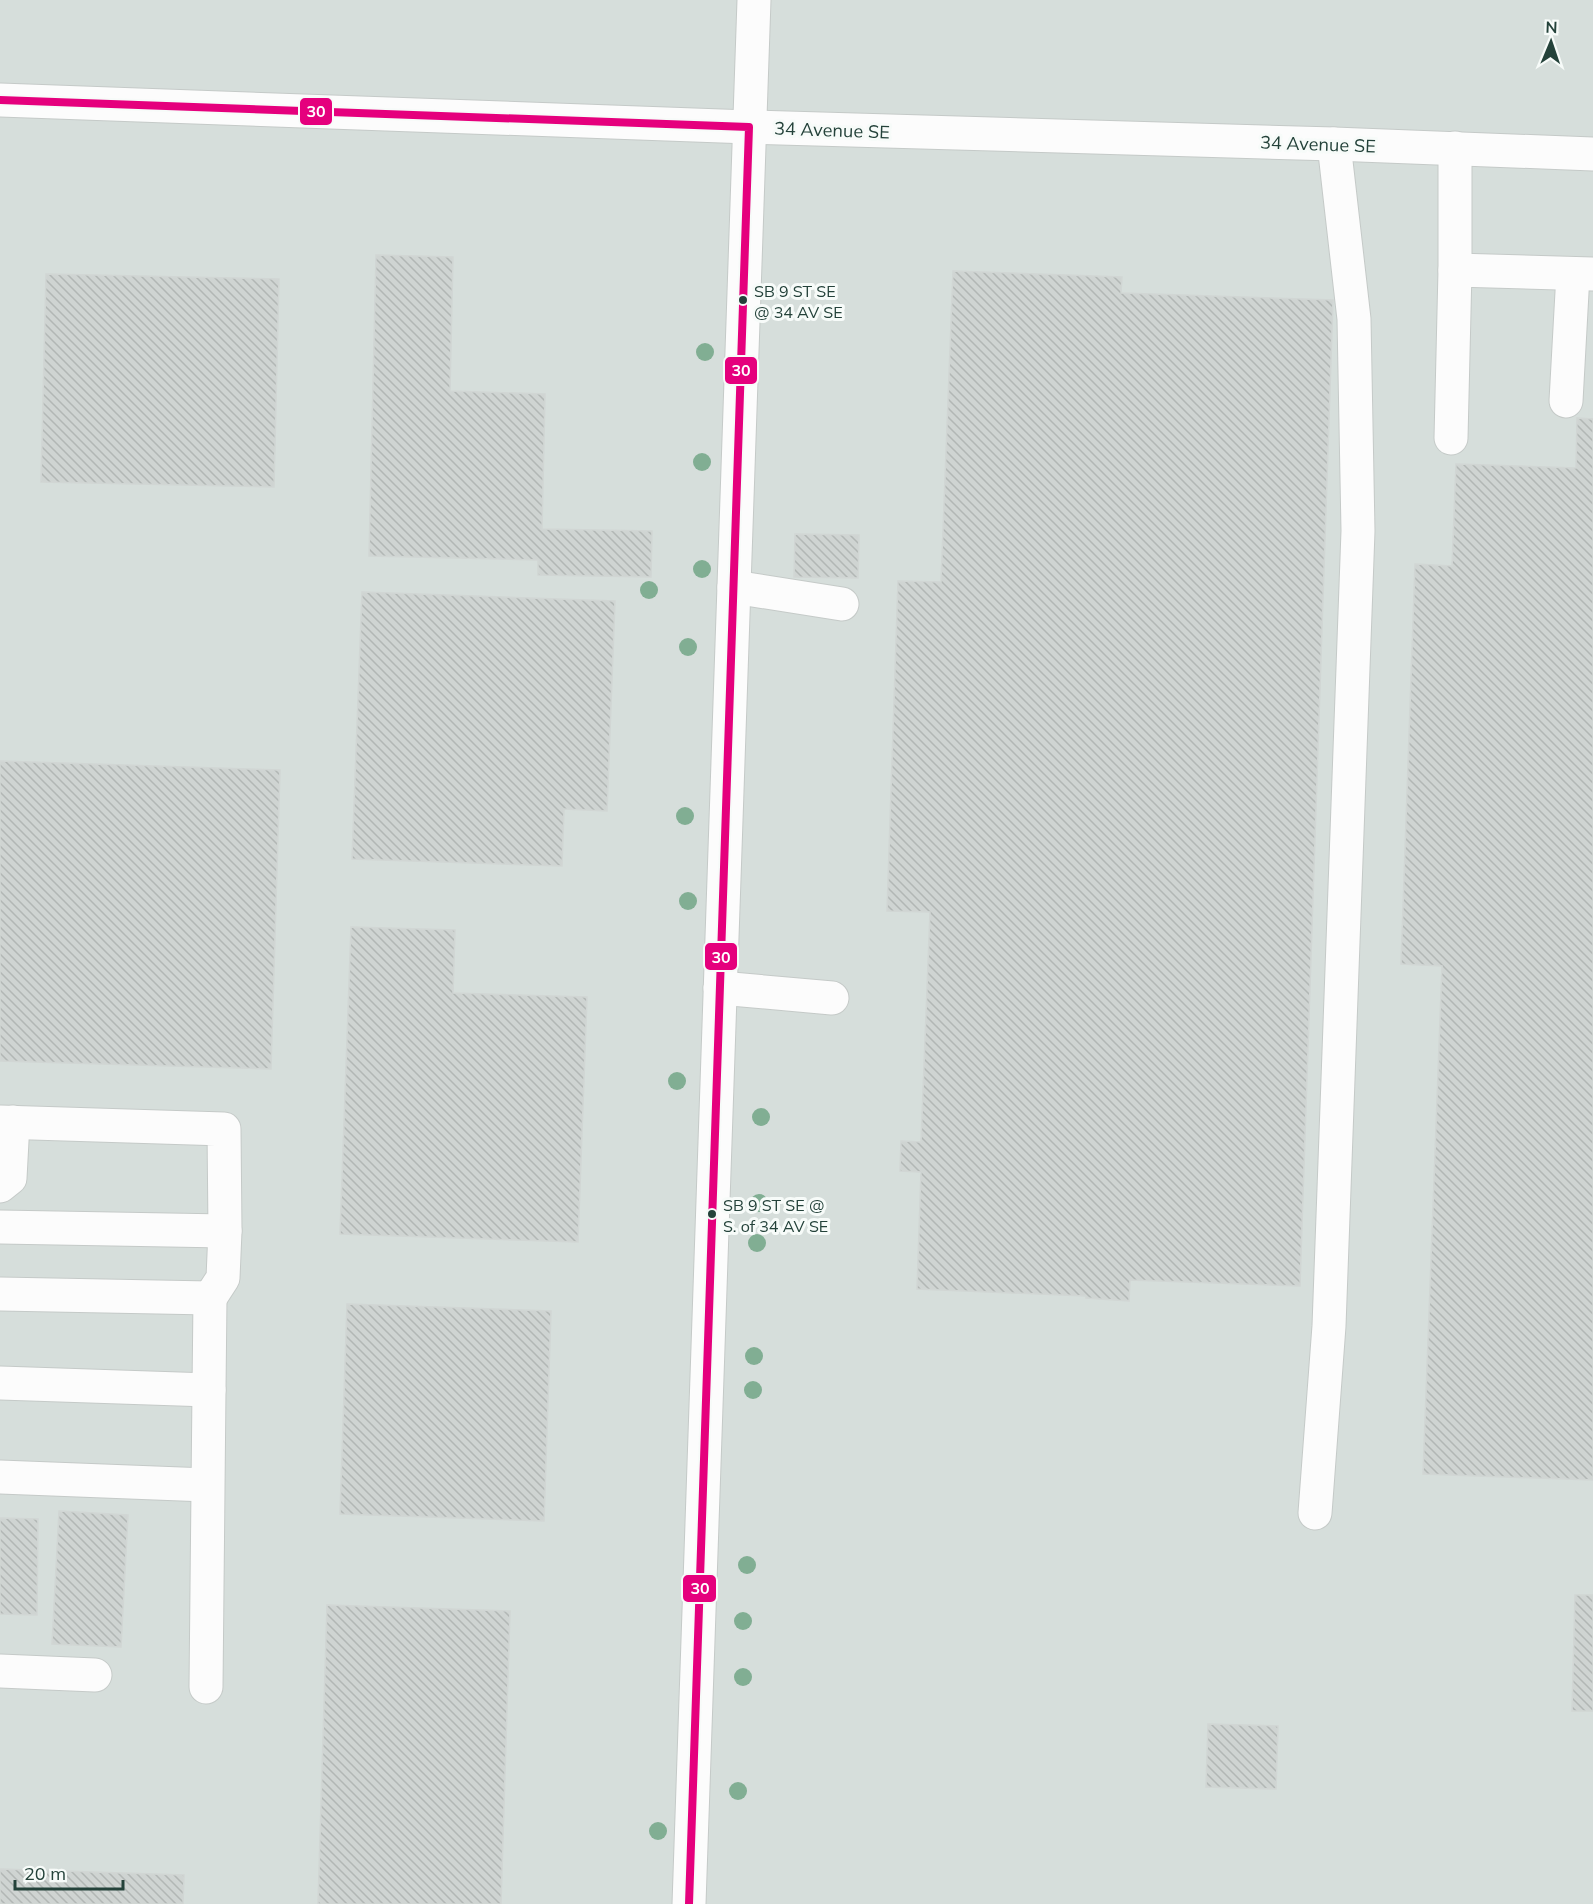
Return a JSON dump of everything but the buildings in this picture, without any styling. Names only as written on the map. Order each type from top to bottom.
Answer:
[{"type":"street","points":[[689,1904],[754,0]]},
{"type":"street","name":"34 Avenue SE","points":[[0,100],[1593,154]]},
{"type":"street","points":[[1315,1513],[1329,1326],[1358,531],[1354,319],[1334,144]]},
{"type":"street","points":[[1451,438],[1455,148]]},
{"type":"street","points":[[1455,270],[1583,274],[1566,401]]},
{"type":"street","points":[[734,587],[842,604]]},
{"type":"street","points":[[720,988],[832,998]]},
{"type":"street","points":[[0,1186],[10,1178],[7,1122],[224,1130],[223,1278],[210,1298],[206,1687]]},
{"type":"street","points":[[0,1227],[225,1231]]},
{"type":"street","points":[[0,1294],[210,1298]]},
{"type":"street","points":[[0,1383],[209,1390]]},
{"type":"street","points":[[0,1477],[207,1485]]},
{"type":"street","points":[[0,1671],[95,1675]]},
{"type":"shaded area","points":[[0,0],[1593,0],[1593,1904],[0,1904]]},
{"type":"transit line","name":"30","points":[[0,100],[749,127],[689,1904]]},
{"type":"place","name":"SB 9 ST SE @ 34 AV SE","points":[[743,300]]},
{"type":"place","name":"SB 9 ST SE @ S. of 34 AV SE","points":[[712,1214]]}]
